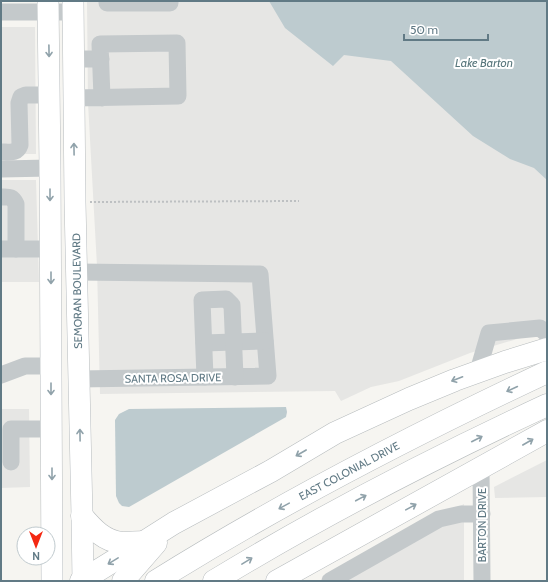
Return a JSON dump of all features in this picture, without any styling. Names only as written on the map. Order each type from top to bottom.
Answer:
[{"type":"highway","points":[[82,581],[147,546],[174,523],[271,471],[335,433],[409,399],[455,380],[547,349]]},
{"type":"highway","name":"EAST COLONIAL DRIVE","points":[[161,578],[246,527],[324,484],[422,433],[547,372]]},
{"type":"highway","points":[[214,581],[260,553],[430,462],[547,405]]},
{"type":"highway","points":[[277,581],[300,575],[331,551],[547,431]]},
{"type":"highway","points":[[82,516],[93,529],[110,540],[147,546]]},
{"type":"highway","points":[[123,581],[147,546]]},
{"type":"highway","points":[[142,581],[147,546]]},
{"type":"main road","points":[[48,6],[51,249],[52,581]]},
{"type":"main road","name":"SEMORAN BOULEVARD","points":[[73,6],[82,581]]},
{"type":"street","points":[[107,1],[107,3],[170,3],[170,1]]},
{"type":"street","points":[[8,8],[73,6]]},
{"type":"street","points":[[74,98],[102,98],[178,96],[177,43],[100,44],[102,98]]},
{"type":"street","points":[[73,59],[100,59]]},
{"type":"street","points":[[1,152],[13,152],[19,148],[19,103],[21,97],[26,95],[49,95]]},
{"type":"street","points":[[1,169],[50,168]]},
{"type":"street","points":[[5,197],[14,200],[16,204],[9,249],[51,249]]},
{"type":"street","points":[[76,272],[260,274],[265,341],[204,343]]},
{"type":"street","points":[[205,377],[202,300],[226,299],[232,305],[235,377]]},
{"type":"street","points":[[478,371],[489,332],[540,328],[547,334]]},
{"type":"street","name":"SANTA ROSA DRIVE","points":[[79,379],[268,376],[265,341]]},
{"type":"street","points":[[1,375],[25,366],[51,366]]},
{"type":"street","points":[[11,462],[11,429],[51,429]]},
{"type":"street","name":"BARTON DRIVE","points":[[481,468],[482,581]]},
{"type":"street","points":[[331,551],[337,577],[439,519],[461,514],[482,514]]},
{"type":"street","points":[[389,519],[399,541]]},
{"type":"path","points":[[75,202],[299,201]]},
{"type":"shaded area","points":[[87,1],[547,1],[547,330],[470,353],[399,381],[371,387],[341,401],[335,391],[100,394],[97,266],[88,103]]},
{"type":"shaded area","points":[[1,27],[35,27],[36,154],[1,154]]},
{"type":"shaded area","points":[[1,180],[36,180],[39,282],[1,282]]},
{"type":"shaded area","points":[[1,409],[29,409],[30,487],[1,488]]},
{"type":"shaded area","points":[[547,460],[547,497],[495,498],[494,487]]},
{"type":"shaded area","points":[[464,504],[464,581],[321,581],[337,571]]},
{"type":"water","name":"Lake Barton","points":[[269,1],[547,1],[547,180],[534,168],[510,159],[473,136],[391,61],[344,55],[333,66],[285,28]]},
{"type":"water","points":[[286,407],[286,417],[129,507],[122,506],[119,503],[116,496],[115,420],[119,414],[129,409]]}]
